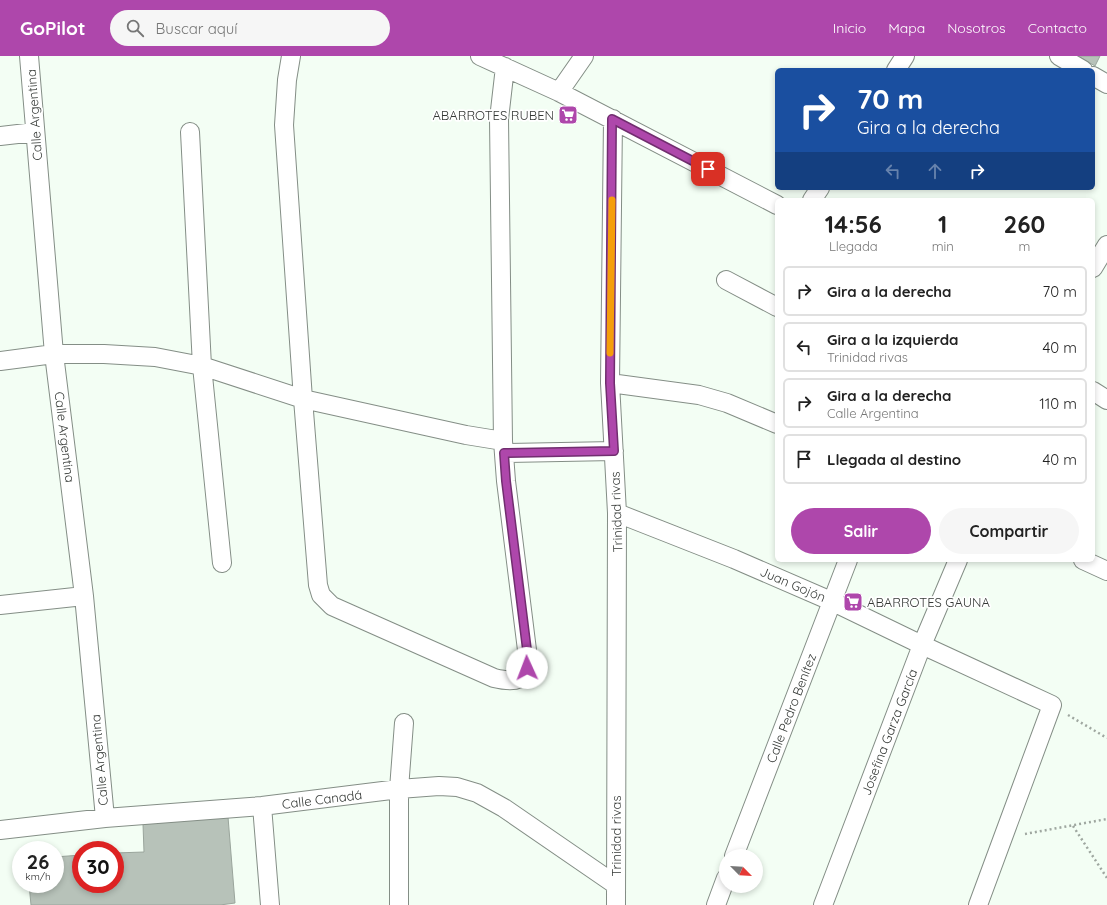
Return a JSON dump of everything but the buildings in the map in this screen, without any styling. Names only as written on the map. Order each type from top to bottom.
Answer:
[{"type":"street","name":"Calle Argentina","points":[[29,56],[54,354],[84,596],[105,818]]},
{"type":"street","points":[[291,56],[287,80],[284,125],[303,399],[320,595],[332,606],[494,678],[508,682],[517,680],[523,676],[527,668],[528,658],[506,481],[504,447],[499,119],[504,67]]},
{"type":"street","points":[[480,56],[560,92],[775,204]]},
{"type":"street","points":[[560,92],[584,56]]},
{"type":"street","points":[[897,68],[905,56]]},
{"type":"street","points":[[1059,56],[1080,68]]},
{"type":"street","points":[[1095,77],[1107,84]]},
{"type":"street","name":"Trinidad rivas","points":[[612,119],[610,383],[617,513],[616,905]]},
{"type":"street","points":[[0,136],[35,132]]},
{"type":"street","points":[[190,132],[202,366],[222,564]]},
{"type":"street","points":[[1095,265],[1107,245]]},
{"type":"street","points":[[726,280],[775,306]]},
{"type":"street","points":[[0,361],[54,354],[155,357],[202,366],[303,399],[466,435],[504,447],[614,451]]},
{"type":"street","points":[[610,383],[699,395],[727,403],[775,423]]},
{"type":"street","points":[[1095,392],[1107,400]]},
{"type":"street","name":"Juan Gojón","points":[[617,513],[734,559],[831,601],[1052,705]]},
{"type":"street","name":"Calle Pedro Benítez","points":[[737,849],[847,562]]},
{"type":"street","name":"Josefina Garza García","points":[[823,905],[922,645],[957,562]]},
{"type":"street","points":[[1087,562],[1107,571]]},
{"type":"street","points":[[0,605],[84,596]]},
{"type":"street","points":[[978,905],[1052,705]]},
{"type":"street","points":[[399,905],[399,789],[404,723]]},
{"type":"street","name":"Calle Canadá","points":[[0,830],[105,818],[262,806],[399,789],[439,786],[457,787],[478,793],[504,808],[616,885]]},
{"type":"street","points":[[262,806],[270,905]]},
{"type":"street","points":[[716,905],[720,893]]},
{"type":"path","points":[[1052,705],[1107,738]]},
{"type":"path","points":[[1003,838],[1107,819]]},
{"type":"path","points":[[1073,826],[1107,878]]},
{"type":"slow traffic","points":[[610,353],[612,200]]},
{"type":"place","name":"ABARROTES RUBEN","points":[[568,115]]},
{"type":"place","name":"ABARROTES GAUNA","points":[[853,602]]},
{"type":"route","points":[[527,668],[528,658],[506,481],[504,453],[614,451],[610,383],[612,119],[708,169]]}]
